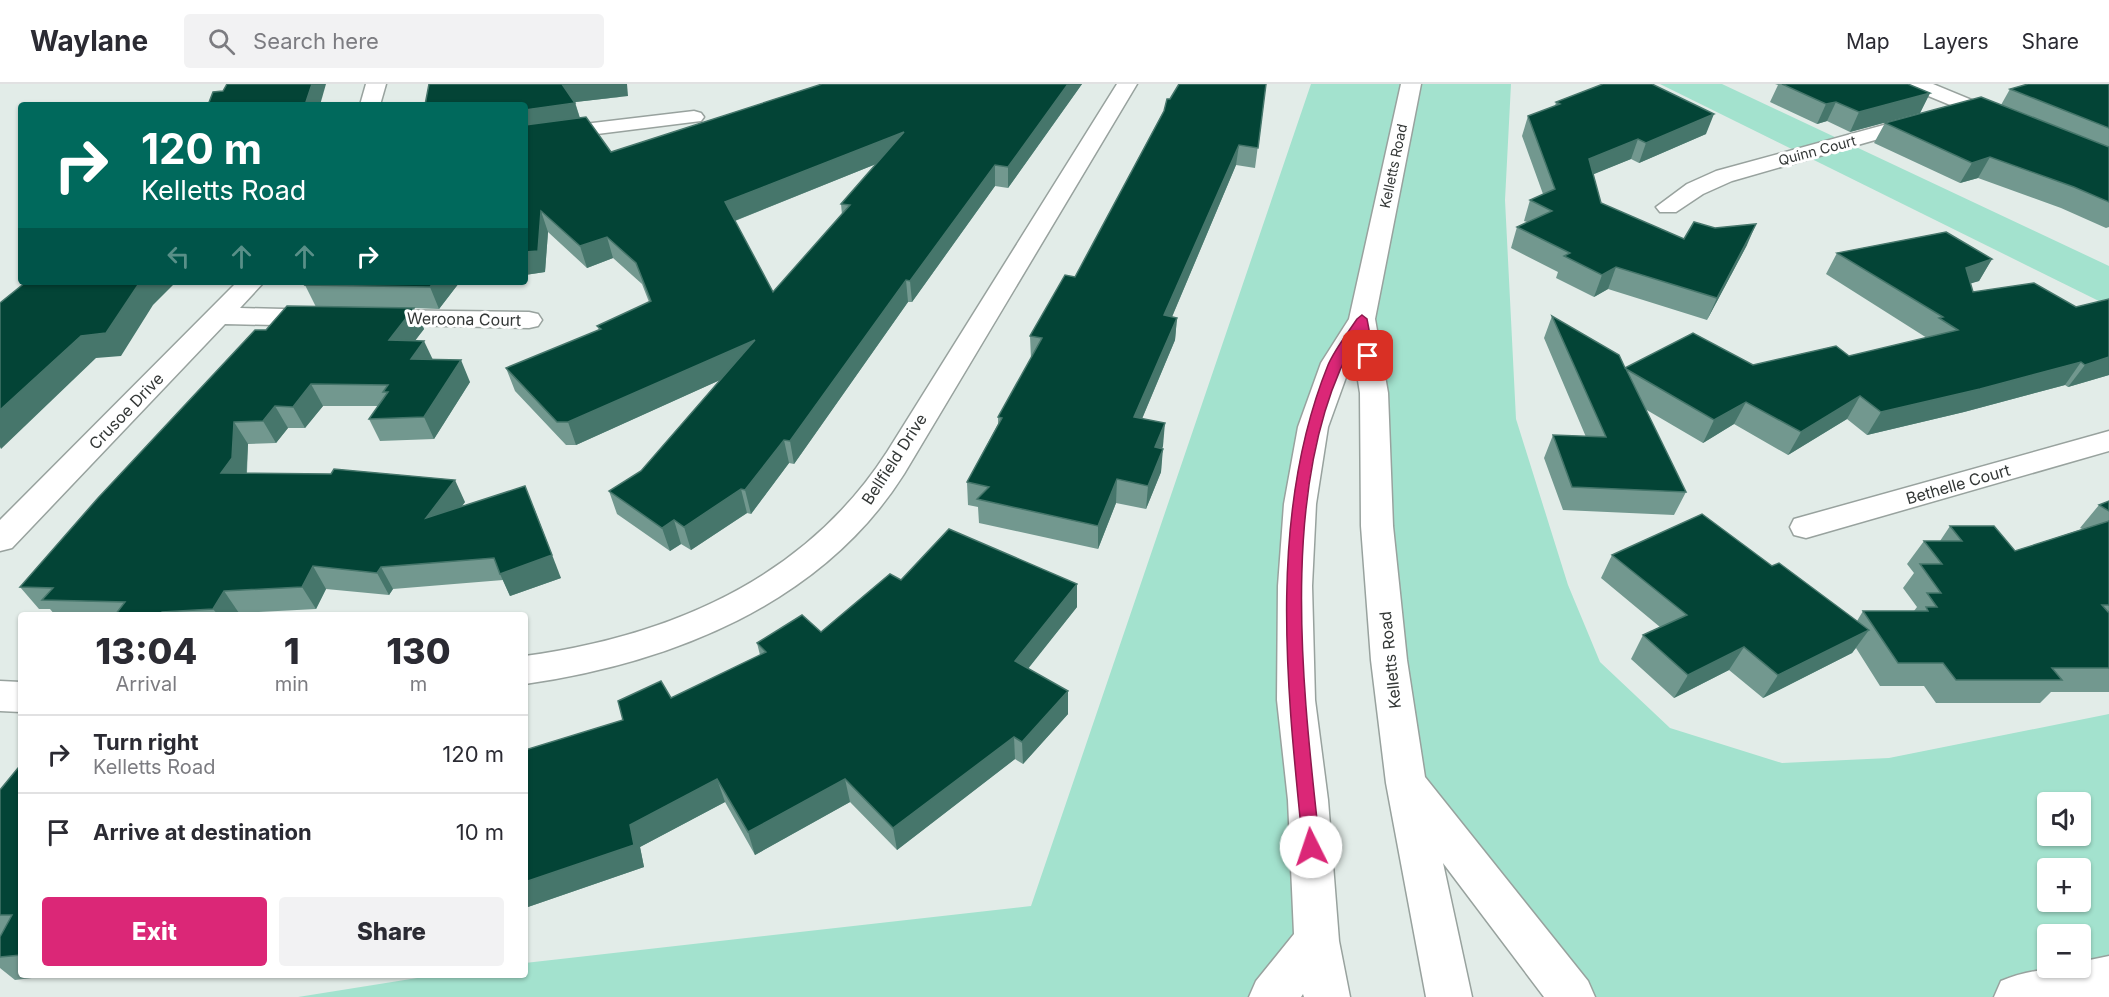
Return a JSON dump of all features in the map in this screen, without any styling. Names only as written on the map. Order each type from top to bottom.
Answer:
[{"type":"street","points":[[371,102],[376,84]]},
{"type":"street","name":"Bellfield Drive","points":[[528,670],[585,661],[674,632],[723,613],[795,571],[845,529],[891,468],[1127,84]]},
{"type":"street","name":"Kelletts Road","points":[[1327,997],[1317,941],[1308,800],[1296,700],[1295,586],[1300,504],[1313,427],[1335,363],[1362,319],[1411,84]]},
{"type":"street","points":[[1930,86],[1971,107],[2024,129]]},
{"type":"street","name":"Quinn Court","points":[[1668,207],[1695,189],[1724,176],[1971,107]]},
{"type":"street","points":[[528,137],[694,117]]},
{"type":"street","name":"Crusoe Drive","points":[[0,540],[248,285]]},
{"type":"street","name":"Weroona Court","points":[[218,316],[529,320]]},
{"type":"street","name":"Kelletts Road","points":[[1362,319],[1374,393],[1377,526],[1389,660],[1406,783],[1449,997]]},
{"type":"street","name":"Bethelle Court","points":[[1806,527],[2109,441]]},
{"type":"street","points":[[0,696],[18,697]]},
{"type":"street","points":[[1406,783],[1572,997]]},
{"type":"street","points":[[1272,997],[1317,941]]},
{"type":"street","points":[[2017,997],[2109,978]]},
{"type":"green space","points":[[1311,84],[1511,84],[1505,200],[1516,419],[1568,585],[1600,662],[1670,728],[1782,763],[1889,758],[2109,714],[2109,978],[2017,997],[1572,997],[1406,783],[1362,320],[1300,506],[1317,941],[1272,997],[298,997],[417,978],[528,978],[528,963],[1031,906]]},
{"type":"green space","points":[[1660,84],[1722,84],[2109,266],[2109,306]]},
{"type":"building","points":[[227,84],[312,84],[306,102],[209,102],[213,92],[223,91]]},
{"type":"building","points":[[429,84],[562,84],[575,103],[528,110],[528,102],[426,102]]},
{"type":"building","points":[[822,84],[1068,84],[1008,167],[995,165],[910,281],[906,280],[790,441],[784,440],[745,490],[741,489],[684,527],[674,520],[662,528],[609,491],[641,471],[755,340],[568,422],[557,422],[506,368],[601,329],[597,326],[651,301],[636,263],[607,237],[580,246],[541,211],[538,251],[528,252],[528,125],[586,117],[611,152]],"holes":[[[904,132],[841,204],[850,205],[773,292],[725,202]]]},
{"type":"building","points":[[1179,84],[1266,84],[1258,148],[1239,145],[1164,315],[1177,318],[1134,417],[1165,423],[1155,447],[1163,449],[1148,486],[1117,479],[1098,526],[977,499],[989,487],[967,482],[1002,418],[998,417],[1042,338],[1030,336],[1065,275],[1075,277],[1164,111],[1167,99],[1170,99]]},
{"type":"building","points":[[1603,84],[1652,84],[1714,114],[1646,143],[1638,139],[1589,159],[1601,203],[1684,239],[1694,222],[1715,228],[1756,224],[1717,298],[1616,267],[1602,275],[1564,256],[1570,253],[1517,227],[1552,211],[1530,200],[1555,189],[1528,116],[1560,104],[1556,102]]},
{"type":"building","points":[[1782,84],[1908,84],[1930,93],[1859,112],[1836,102],[1826,104]]},
{"type":"building","points":[[2028,84],[2109,84],[2109,128],[2010,89]]},
{"type":"building","points":[[1981,97],[2109,147],[2109,202],[1990,157],[1972,163],[1885,123]]},
{"type":"building","points":[[1946,232],[1992,259],[1966,268],[1973,292],[2034,283],[2076,307],[2109,299],[2109,357],[2085,365],[2081,362],[1881,412],[1860,396],[1801,432],[1746,402],[1714,420],[1626,369],[1686,492],[1572,487],[1553,435],[1606,437],[1552,316],[1619,355],[1625,368],[1693,333],[1753,365],[1836,346],[1849,356],[1958,330],[1939,318],[1943,317],[1837,253]]},
{"type":"building","points":[[22,285],[138,285],[106,333],[81,336],[0,410],[0,303]]},
{"type":"building","points":[[305,285],[432,285],[430,287]]},
{"type":"building","points":[[287,306],[414,308],[389,340],[424,341],[411,359],[461,360],[424,417],[369,419],[388,392],[383,392],[388,385],[311,384],[293,407],[275,406],[263,421],[234,422],[232,458],[221,473],[331,474],[334,469],[455,480],[426,518],[525,486],[552,555],[500,574],[494,558],[381,567],[377,573],[313,566],[302,587],[224,591],[213,609],[117,612],[125,602],[42,600],[53,588],[20,587],[98,498],[255,330],[266,330]]},
{"type":"building","points":[[2109,501],[2109,511],[2099,505]]},
{"type":"building","points":[[1702,514],[1772,566],[1779,563],[1869,630],[1778,675],[1744,647],[1688,675],[1643,635],[1687,615],[1612,555]]},
{"type":"building","points":[[2109,521],[2109,605],[2102,605],[2109,613],[2109,668],[2052,668],[2062,680],[1956,680],[1943,663],[1898,663],[1863,611],[1928,611],[1926,607],[1937,607],[1927,593],[1941,593],[1920,564],[1942,564],[1924,541],[1962,541],[1950,526],[1994,526],[2015,551]]},
{"type":"building","points":[[949,529],[1077,584],[1015,661],[1068,691],[1022,742],[1014,737],[893,828],[845,779],[748,832],[717,779],[630,825],[634,845],[528,881],[528,749],[623,720],[618,701],[661,681],[671,698],[766,652],[757,643],[802,615],[821,632],[890,574],[901,580]]},
{"type":"building","points":[[18,768],[18,955],[0,957],[0,937],[12,915],[0,915],[0,790]]},
{"type":"route","points":[[1311,847],[1296,700],[1295,586],[1300,504],[1313,427],[1335,363],[1362,319],[1368,356]]}]
